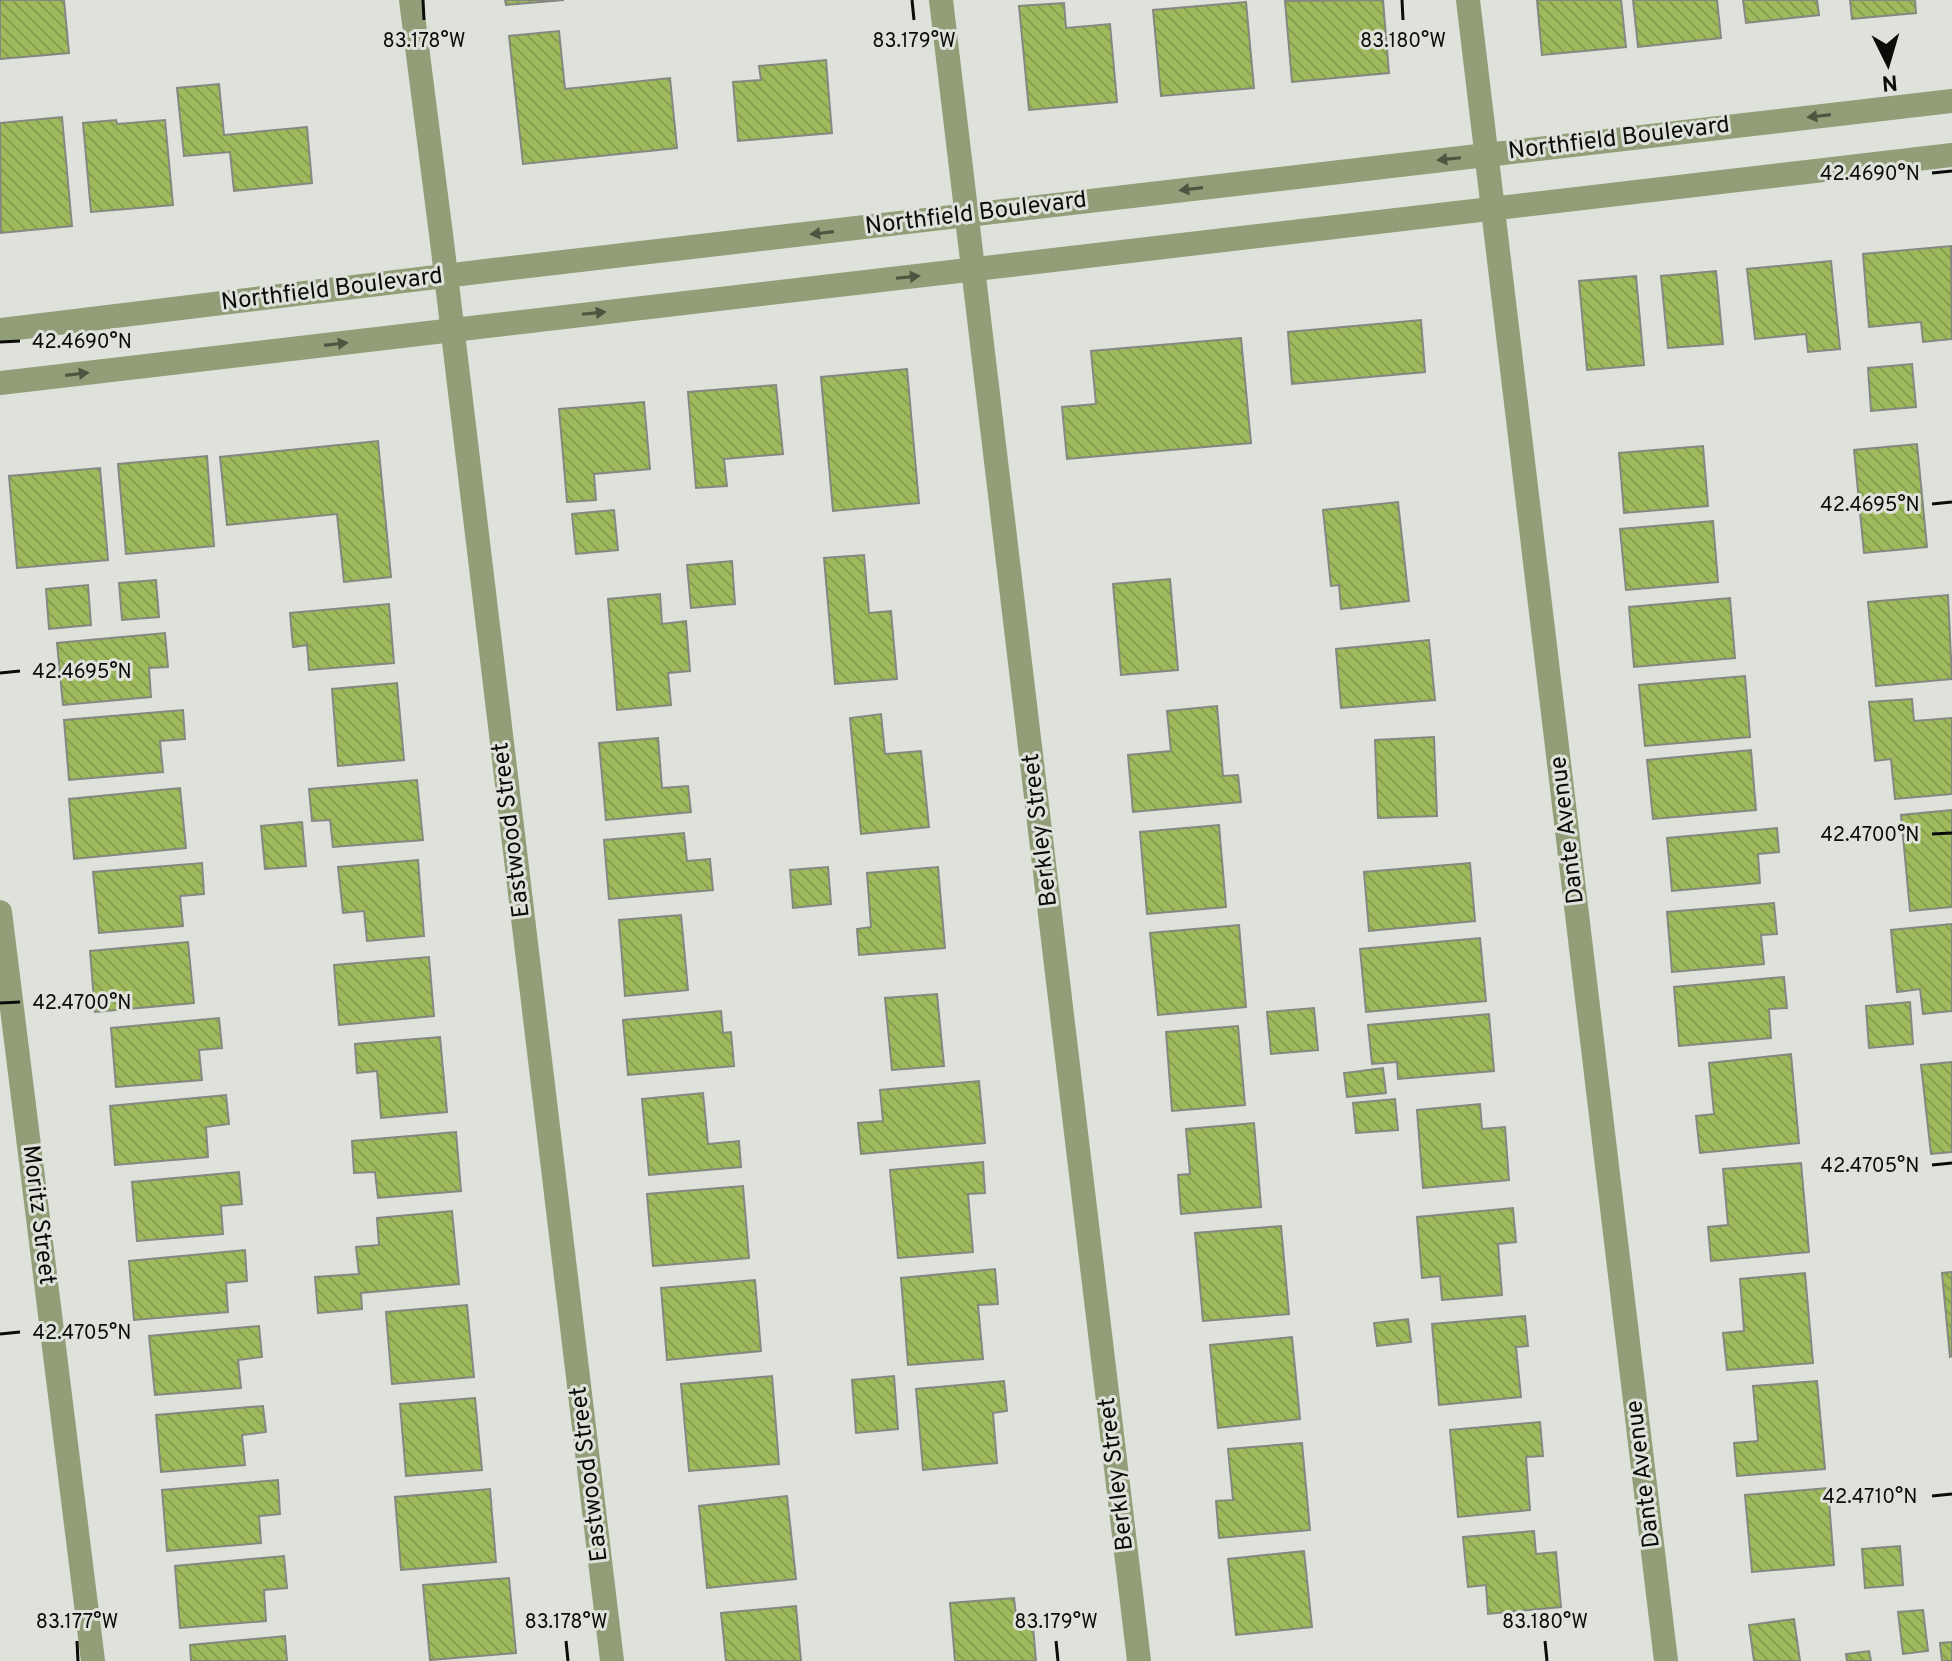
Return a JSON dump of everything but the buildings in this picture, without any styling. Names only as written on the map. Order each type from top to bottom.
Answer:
[{"type":"street","name":"Eastwood Street","points":[[411,0],[612,1661]]},
{"type":"street","name":"Berkley Street","points":[[941,0],[1139,1661]]},
{"type":"street","name":"Dante Avenue","points":[[1468,0],[1666,1661]]},
{"type":"street","name":"Northfield Boulevard","points":[[0,330],[1952,101]]},
{"type":"street","points":[[0,383],[1952,155]]},
{"type":"street","name":"Moritz Street","points":[[0,912],[93,1661]]}]
